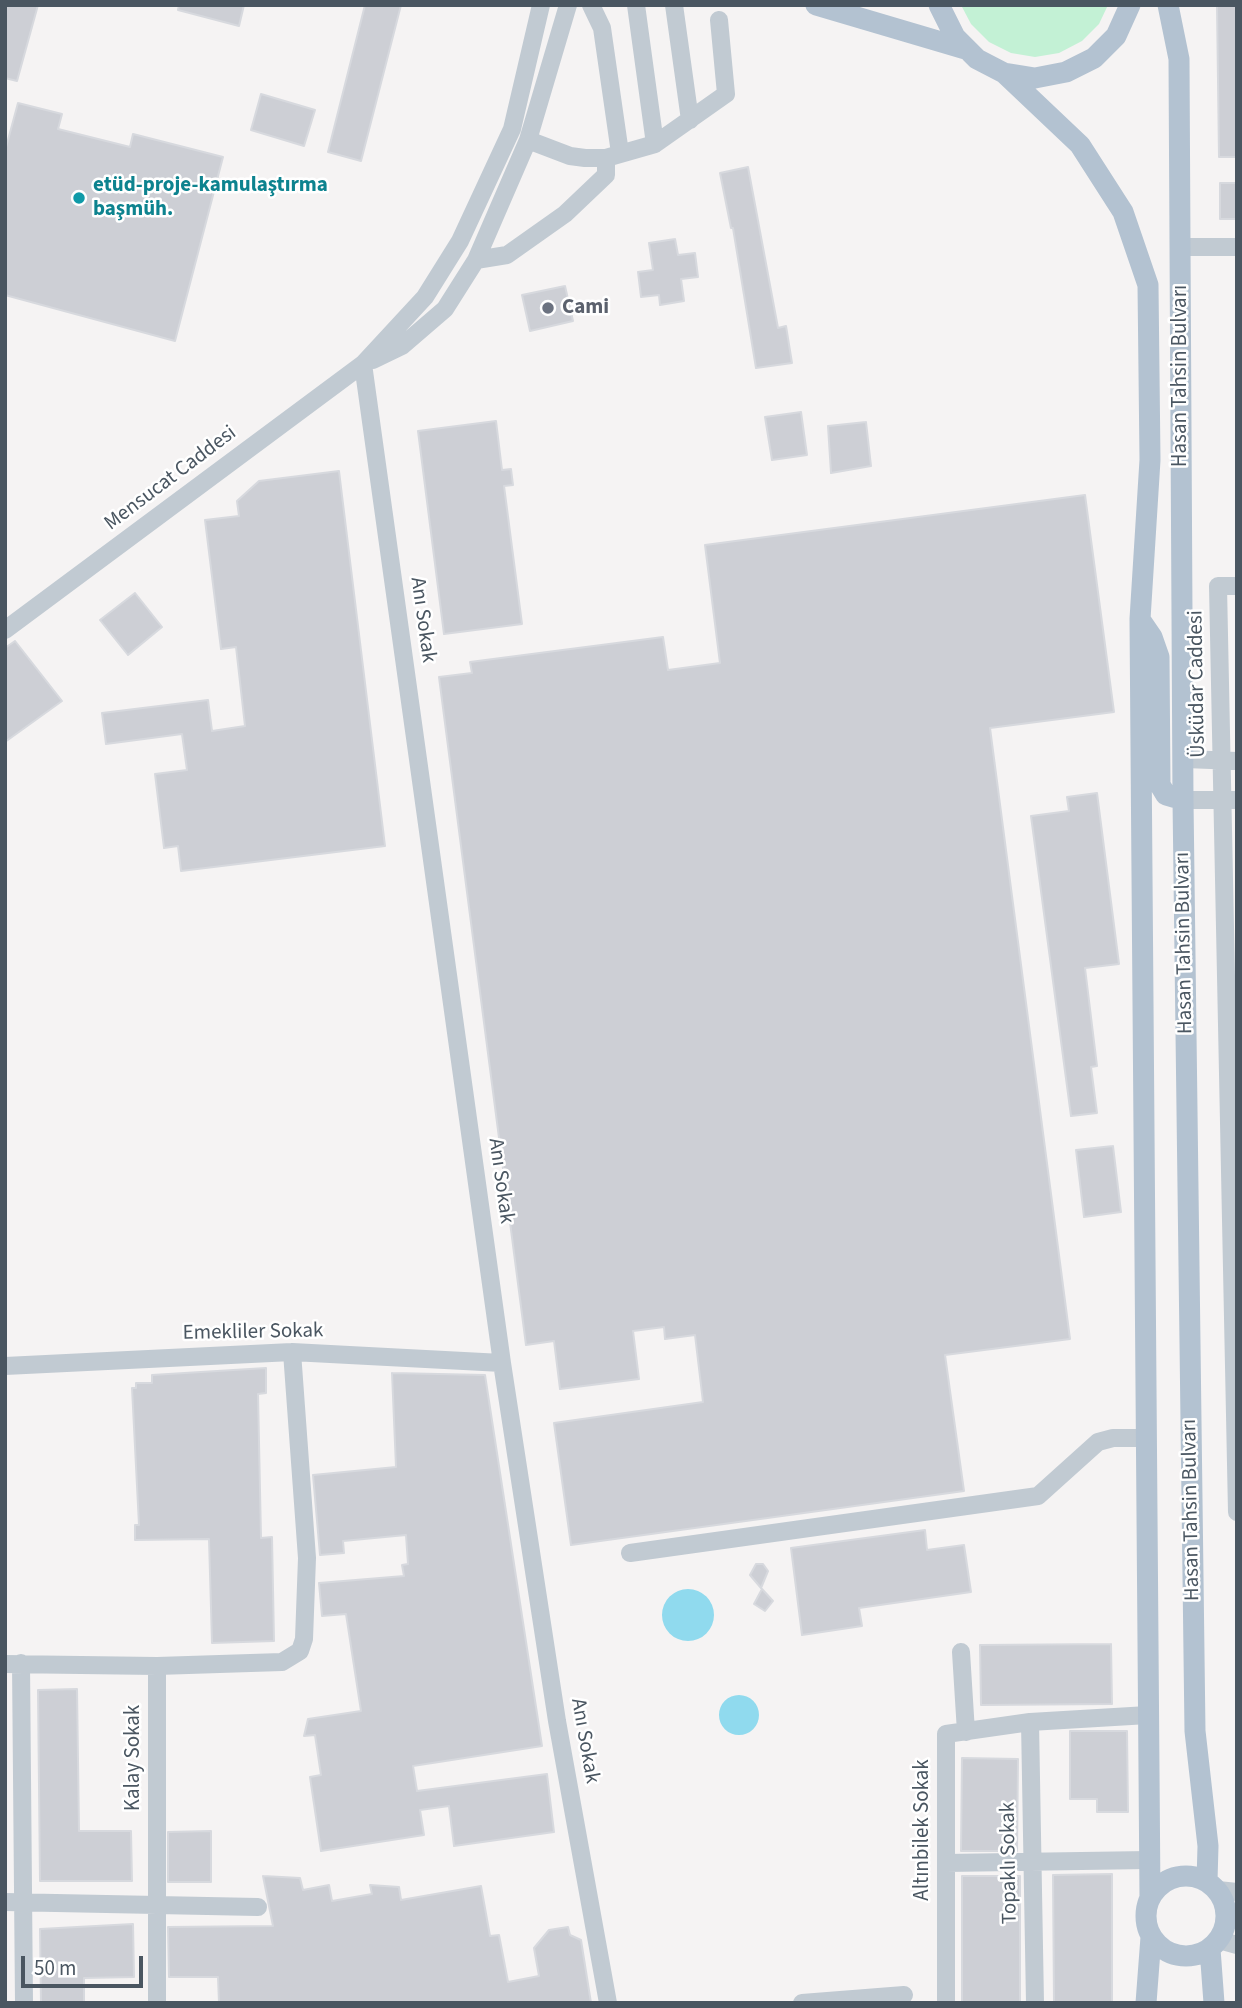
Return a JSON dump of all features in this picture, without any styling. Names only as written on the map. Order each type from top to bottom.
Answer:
[{"type":"main road","points":[[816,5],[965,48]]},
{"type":"main road","points":[[939,5],[946,23],[965,48],[983,63],[1004,73],[1043,77],[1080,66],[1100,53],[1116,36],[1130,5]]},
{"type":"main road","name":"Hasan Tahsin Bulvarı","points":[[1168,5],[1179,59],[1185,759],[1183,800],[1195,1731],[1208,1846],[1221,1888]]},
{"type":"main road","name":"Hasan Tahsin Bulvarı","points":[[1004,73],[1080,145],[1123,212],[1147,285],[1150,460],[1140,619],[1150,1898]]},
{"type":"main road","points":[[1140,619],[1152,637],[1159,657],[1160,785],[1166,795],[1183,800]]},
{"type":"main road","points":[[1146,2003],[1151,1937],[1146,1911],[1150,1898],[1169,1879],[1195,1876],[1221,1888],[1227,1915],[1214,2003]]},
{"type":"main road","points":[[1151,1937],[1171,1954],[1185,1957],[1222,1945]]},
{"type":"street","name":"Mensucat Caddesi","points":[[5,630],[363,364],[425,297],[460,241],[512,129],[541,5]]},
{"type":"street","name":"Mensucat Caddesi","points":[[363,364],[402,346],[445,309],[477,260],[528,140],[568,5]]},
{"type":"street","points":[[477,260],[507,255],[565,214],[606,175],[613,155],[602,28],[591,5]]},
{"type":"street","points":[[636,5],[655,144]]},
{"type":"street","points":[[674,5],[690,120]]},
{"type":"street","points":[[528,140],[570,156],[613,155],[655,144],[726,94],[719,20]]},
{"type":"street","points":[[1180,247],[1237,247]]},
{"type":"street","name":"Anı Sokak","points":[[363,364],[502,1363],[557,1721],[608,2003]]},
{"type":"street","name":"Üsküdar Caddesi","points":[[1237,586],[1218,586],[1230,761],[1237,1511]]},
{"type":"street","points":[[1185,759],[1230,761]]},
{"type":"street","points":[[1183,800],[1230,800]]},
{"type":"street","points":[[24,2003],[14,1902],[13,1663],[157,1666],[282,1662],[300,1651],[304,1639],[307,1558],[292,1352]]},
{"type":"street","name":"Emekliler Sokak","points":[[5,1366],[292,1352],[502,1363]]},
{"type":"street","points":[[630,1553],[1038,1496],[1082,1453],[1098,1442],[1113,1438],[1146,1438]]},
{"type":"street","points":[[961,1652],[966,1732],[1030,1722],[1147,1716]]},
{"type":"street","name":"Kalay Sokak","points":[[157,1666],[157,2003]]},
{"type":"street","name":"Topaklı Sokak","points":[[1030,1722],[1035,2003]]},
{"type":"street","name":"Altınbilek Sokak","points":[[946,2003],[946,1734],[966,1732]]},
{"type":"street","points":[[946,1863],[1149,1860]]},
{"type":"street","points":[[14,1902],[258,1907]]},
{"type":"street","points":[[802,2003],[904,1995]]},
{"type":"green space","points":[[961,5],[1108,5],[1099,24],[1082,41],[1059,53],[1035,57],[1011,53],[989,42],[971,24]]},
{"type":"water","points":[[688,1589],[698,1591],[706,1597],[712,1605],[712,1625],[706,1633],[698,1639],[688,1641],[678,1639],[670,1633],[664,1625],[662,1615],[664,1605],[670,1597],[678,1591]]},
{"type":"water","points":[[739,1695],[747,1696],[753,1701],[758,1707],[758,1723],[753,1729],[747,1734],[739,1735],[731,1734],[725,1729],[720,1723],[719,1715],[720,1707],[725,1701],[731,1696]]},
{"type":"building","points":[[5,5],[38,5],[17,81],[5,78]]},
{"type":"building","points":[[179,5],[244,5],[239,26],[178,10]]},
{"type":"building","points":[[365,5],[401,5],[361,161],[328,152]]},
{"type":"building","points":[[1217,5],[1237,5],[1237,157],[1219,157]]},
{"type":"building","points":[[261,94],[315,110],[304,146],[251,130]]},
{"type":"building","points":[[18,103],[62,114],[58,129],[130,147],[133,134],[223,157],[175,341],[5,295],[5,151]]},
{"type":"building","points":[[748,167],[778,328],[786,326],[792,363],[756,368],[733,228],[720,173]]},
{"type":"building","points":[[1220,183],[1237,183],[1237,219],[1220,219]]},
{"type":"building","points":[[675,239],[678,255],[695,253],[698,277],[681,279],[684,301],[660,305],[659,295],[641,297],[638,272],[653,270],[649,243]]},
{"type":"building","name":"Cami","points":[[565,286],[573,321],[530,331],[522,295]]},
{"type":"building","points":[[801,412],[807,455],[772,460],[765,417]]},
{"type":"building","points":[[496,421],[502,470],[511,469],[513,485],[504,486],[522,624],[444,634],[418,431]]},
{"type":"building","points":[[866,422],[871,466],[831,473],[828,426]]},
{"type":"building","points":[[339,471],[385,846],[181,871],[178,846],[164,848],[155,774],[187,770],[182,734],[106,744],[102,713],[208,700],[212,731],[245,726],[236,647],[221,649],[205,520],[239,516],[237,501],[259,481]]},
{"type":"building","points":[[1085,495],[1114,712],[990,728],[1070,1339],[945,1355],[964,1491],[571,1545],[554,1423],[703,1402],[695,1335],[665,1339],[664,1327],[633,1331],[639,1379],[560,1389],[554,1341],[526,1345],[439,677],[472,673],[470,662],[663,637],[668,670],[720,663],[705,545]]},
{"type":"building","points":[[135,593],[162,627],[128,655],[100,620]]},
{"type":"building","points":[[15,641],[62,701],[5,742],[5,648]]},
{"type":"building","points":[[1097,793],[1119,964],[1085,968],[1097,1066],[1091,1067],[1097,1113],[1071,1116],[1031,816],[1069,811],[1067,797]]},
{"type":"building","points":[[1113,1146],[1121,1212],[1084,1217],[1076,1150]]},
{"type":"building","points":[[266,1368],[266,1393],[258,1394],[261,1538],[272,1537],[274,1641],[212,1643],[209,1539],[135,1540],[135,1525],[139,1525],[132,1388],[136,1388],[136,1383],[152,1383],[152,1375]]},
{"type":"building","points":[[392,1373],[485,1375],[542,1746],[413,1766],[417,1791],[547,1774],[554,1832],[454,1846],[449,1806],[420,1810],[424,1835],[321,1851],[310,1777],[321,1775],[315,1735],[304,1736],[308,1719],[361,1711],[346,1614],[322,1616],[319,1583],[404,1576],[402,1565],[408,1564],[406,1535],[343,1541],[344,1553],[320,1555],[313,1475],[396,1467]]},
{"type":"building","points":[[925,1530],[927,1550],[964,1545],[971,1592],[859,1608],[862,1626],[802,1635],[791,1548]]},
{"type":"building","points":[[756,1564],[763,1564],[768,1571],[761,1588],[750,1575]]},
{"type":"building","points":[[762,1589],[773,1601],[765,1611],[754,1604]]},
{"type":"building","points":[[1111,1644],[1112,1704],[981,1705],[980,1645]]},
{"type":"building","points":[[77,1689],[79,1831],[131,1831],[132,1881],[40,1881],[38,1690]]},
{"type":"building","points":[[1070,1731],[1127,1731],[1128,1812],[1097,1812],[1097,1799],[1070,1799]]},
{"type":"building","points":[[962,1758],[1018,1759],[1017,1851],[961,1851]]},
{"type":"building","points":[[211,1831],[211,1882],[168,1882],[168,1832]]},
{"type":"building","points":[[1112,1874],[1112,2003],[1054,2003],[1053,1875]]},
{"type":"building","points":[[263,1876],[300,1878],[303,1890],[329,1885],[332,1901],[372,1894],[370,1885],[399,1887],[401,1900],[481,1886],[490,1936],[499,1935],[508,1982],[539,1976],[534,1948],[549,1930],[568,1927],[570,1935],[581,1940],[591,2003],[219,2003],[218,1977],[169,1977],[168,1927],[273,1926]]},
{"type":"building","points":[[962,1876],[1020,1876],[1020,2003],[962,2003]]},
{"type":"building","points":[[133,1924],[134,1977],[84,1978],[84,2003],[41,2003],[40,1929]]},
{"type":"place","name":"etüd-proje-kamulaştırma başmüh.","points":[[79,198]]},
{"type":"place","name":"Cami","points":[[548,308]]}]
